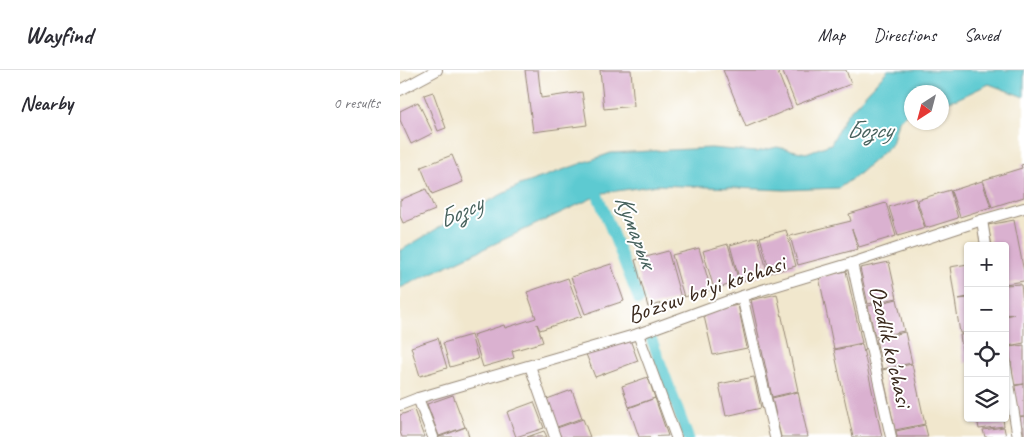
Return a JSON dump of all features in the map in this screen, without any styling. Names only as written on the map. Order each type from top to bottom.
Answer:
[{"type":"street","points":[[400,90],[437,70]]},
{"type":"street","name":"Bo'zsuv bo'yi ko'chasi","points":[[400,405],[418,398],[638,334],[742,296],[1024,208]]},
{"type":"street","points":[[982,220],[985,242]]},
{"type":"street","name":"Ozodlik ko'chasi","points":[[852,263],[891,437]]},
{"type":"street","points":[[742,296],[775,437]]},
{"type":"street","points":[[638,334],[676,437]]},
{"type":"street","points":[[530,366],[555,437]]},
{"type":"street","points":[[1008,377],[1018,437]]},
{"type":"street","points":[[418,398],[433,437]]},
{"type":"water","name":"Бозсу","points":[[888,70],[1024,70],[1024,97],[989,84],[957,99],[949,101],[949,85],[904,85],[904,116],[898,121],[892,144],[860,173],[839,188],[785,190],[657,185],[603,193],[400,288],[400,251],[448,222],[520,185],[611,153],[711,148],[756,152],[777,147],[806,153],[831,144],[846,115]]},
{"type":"building","points":[[525,70],[538,70],[541,98],[582,92],[587,125],[533,132]]},
{"type":"building","points":[[600,70],[631,70],[634,106],[604,109]]},
{"type":"building","points":[[723,70],[777,70],[792,108],[746,127]]},
{"type":"building","points":[[782,70],[846,70],[851,84],[796,105]]},
{"type":"building","points":[[433,92],[446,128],[438,131],[424,95]]},
{"type":"building","points":[[418,102],[433,133],[411,144],[400,120],[400,111]]},
{"type":"building","points":[[452,155],[463,182],[432,194],[421,167]]},
{"type":"building","points":[[1024,164],[1024,197],[992,207],[983,180],[1022,168],[1021,165]]},
{"type":"building","points":[[982,181],[991,207],[960,217],[951,191]]},
{"type":"building","points":[[426,189],[435,210],[403,223],[400,216],[400,200]]},
{"type":"building","points":[[950,190],[958,218],[926,228],[917,200]]},
{"type":"building","points":[[915,198],[925,228],[898,236],[889,207]]},
{"type":"building","points":[[886,203],[896,236],[859,247],[852,229],[858,249],[798,265],[790,236],[851,221],[849,214]]},
{"type":"building","points":[[1014,220],[1024,281],[1009,283],[1009,242],[991,242],[988,225]]},
{"type":"building","points":[[786,230],[796,266],[770,273],[760,237]]},
{"type":"building","points":[[758,237],[768,274],[740,282],[730,245]]},
{"type":"building","points":[[728,244],[739,282],[714,289],[703,251]]},
{"type":"building","points":[[699,248],[711,290],[684,297],[672,255]]},
{"type":"building","points":[[668,251],[681,298],[648,307],[635,260]]},
{"type":"building","points":[[889,262],[897,298],[868,304],[860,268]]},
{"type":"building","points":[[611,264],[624,301],[585,314],[571,277]]},
{"type":"building","points":[[964,265],[964,298],[958,299],[964,298],[964,333],[960,333],[950,267]]},
{"type":"building","points":[[846,271],[862,343],[834,349],[819,277]]},
{"type":"building","points":[[568,278],[582,316],[540,330],[537,324],[543,342],[512,351],[514,358],[483,367],[473,335],[504,325],[505,328],[536,318],[527,292]]},
{"type":"building","points":[[1021,284],[1024,310],[1024,343],[1009,346],[1009,315],[1014,314],[1009,315],[1009,285]]},
{"type":"building","points":[[777,294],[798,391],[772,397],[751,300]]},
{"type":"building","points":[[897,299],[904,331],[875,337],[868,306]]},
{"type":"building","points":[[738,305],[747,348],[713,355],[703,312]]},
{"type":"building","points":[[905,332],[912,363],[882,369],[876,339]]},
{"type":"building","points":[[964,334],[964,363],[960,335]]},
{"type":"building","points":[[471,335],[478,359],[450,367],[443,343]]},
{"type":"building","points":[[629,337],[638,361],[595,377],[586,354]]},
{"type":"building","points":[[438,338],[447,368],[420,376],[411,347]]},
{"type":"building","points":[[862,344],[882,437],[853,437],[834,350]]},
{"type":"building","points":[[1024,345],[1024,384],[1014,385],[1009,347]]},
{"type":"building","points":[[912,364],[925,424],[895,430],[882,370]]},
{"type":"building","points":[[648,377],[655,398],[629,407],[622,386]]},
{"type":"building","points":[[754,377],[761,408],[726,416],[719,384]]},
{"type":"building","points":[[1024,384],[1024,416],[1019,416],[1014,386]]},
{"type":"building","points":[[572,390],[582,418],[557,427],[547,399]]},
{"type":"building","points":[[798,392],[808,437],[781,437],[772,398]]},
{"type":"building","points":[[453,395],[465,427],[439,436],[427,404]]},
{"type":"building","points":[[655,398],[668,436],[639,437],[629,408]]},
{"type":"building","points":[[534,402],[544,428],[516,437],[507,412]]},
{"type":"building","points":[[414,410],[424,437],[402,437],[400,432],[400,415]]},
{"type":"building","points":[[1024,416],[1024,437],[1022,437],[1019,417]]},
{"type":"building","points":[[583,419],[590,437],[561,437],[557,428]]},
{"type":"building","points":[[978,422],[1004,422],[1004,426],[979,429]]},
{"type":"building","points":[[925,425],[928,437],[897,437],[896,431]]},
{"type":"building","points":[[466,427],[469,437],[439,437]]},
{"type":"building","points":[[1004,427],[1006,437],[985,437],[983,430]]},
{"type":"building","points":[[544,431],[547,437],[527,437]]},
{"type":"waterway","name":"Кумарык","points":[[592,181],[639,300]]},
{"type":"waterway","name":"Кумарык","points":[[650,335],[688,437]]}]
